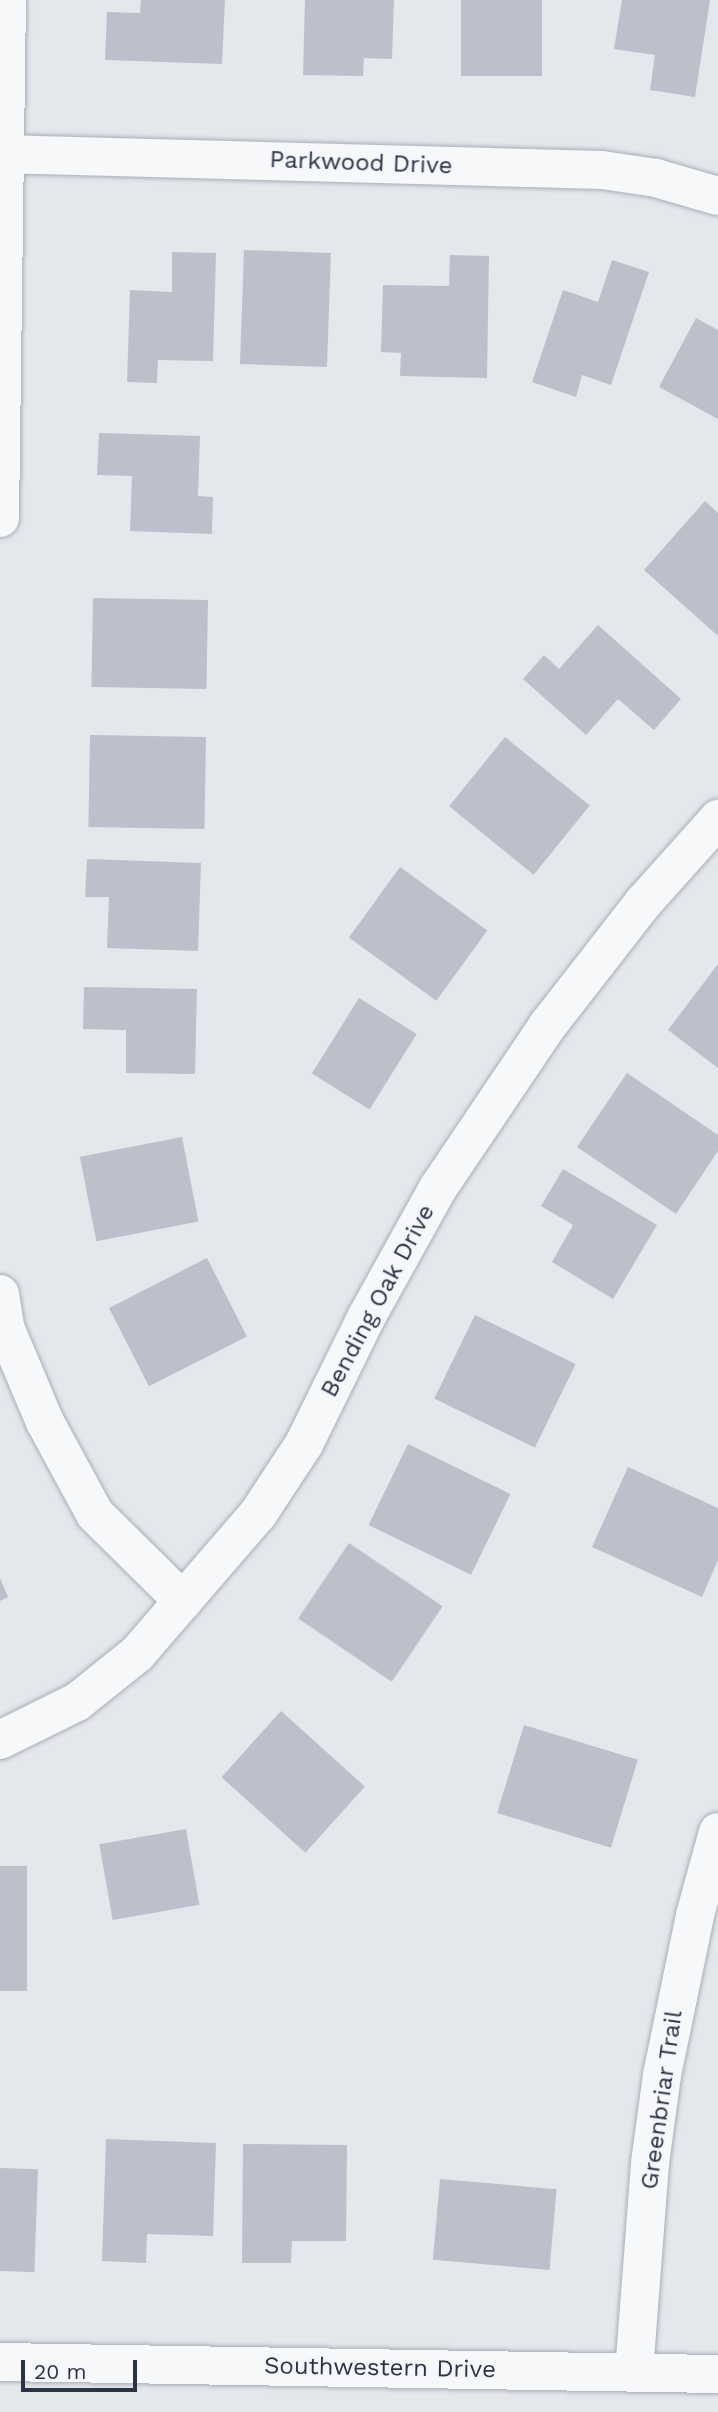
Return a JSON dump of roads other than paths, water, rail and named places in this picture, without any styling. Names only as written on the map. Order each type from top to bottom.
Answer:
[{"type":"street","points":[[0,518],[2,154],[7,0]]},
{"type":"street","name":"Parkwood Drive","points":[[2,154],[602,170],[656,178],[718,196]]},
{"type":"street","name":"Bending Oak Drive","points":[[0,1740],[77,1702],[136,1654],[258,1514],[304,1444],[367,1316],[438,1188],[548,1025],[643,903],[718,819]]},
{"type":"street","points":[[0,1294],[5,1327],[45,1422],[95,1514],[183,1601]]},
{"type":"street","name":"Greenbriar Trail","points":[[634,2372],[650,2163],[662,2075],[695,1915],[718,1832]]},
{"type":"street","name":"Southwestern Drive","points":[[0,2362],[718,2374]]}]
